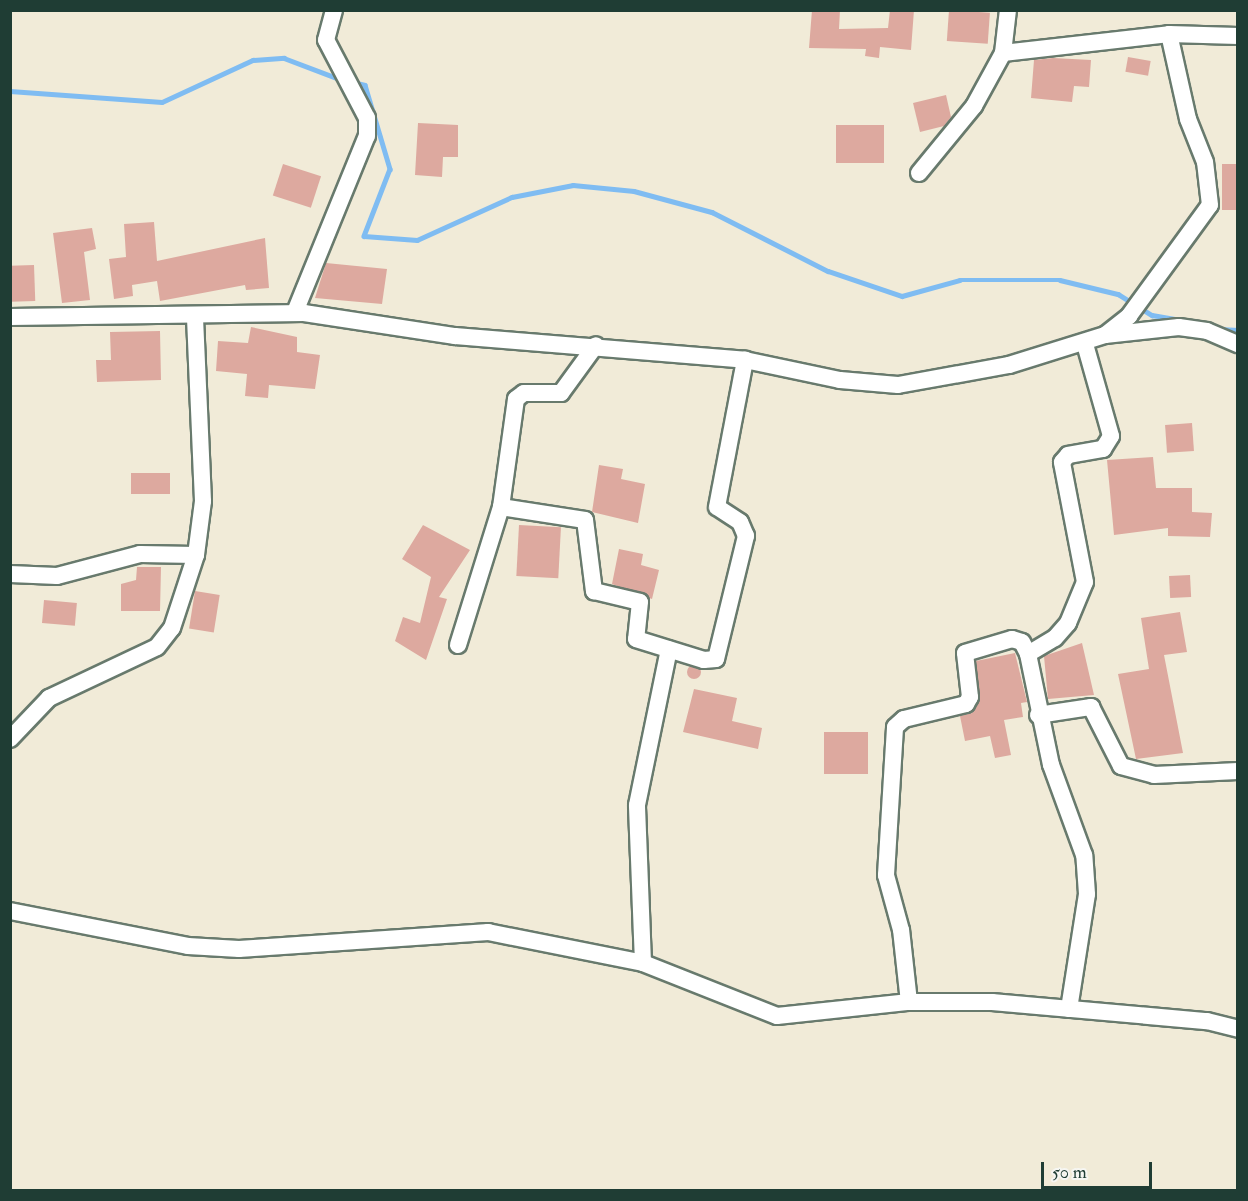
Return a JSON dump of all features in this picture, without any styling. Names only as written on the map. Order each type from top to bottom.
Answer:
[{"type":"street","points":[[296,312],[367,136],[367,118],[326,40],[334,10]]},
{"type":"street","points":[[919,173],[974,106],[1003,53],[1008,10]]},
{"type":"street","points":[[1003,53],[1169,34],[1238,36]]},
{"type":"street","points":[[10,317],[296,312],[454,336],[596,345],[745,360],[898,385],[934,382],[1085,344],[1105,335],[1129,316],[1157,273],[1210,205],[1205,162],[1188,119],[1169,34]]},
{"type":"street","points":[[10,739],[49,698],[166,639],[196,555],[203,501],[195,315]]},
{"type":"street","points":[[1105,335],[1179,327],[1207,331],[1238,344]]},
{"type":"street","points":[[1028,654],[1055,638],[1068,623],[1085,582],[1062,462],[1068,455],[1103,449],[1111,436],[1085,344]]},
{"type":"street","points":[[458,645],[501,507],[516,399],[524,393],[561,393],[596,345]]},
{"type":"street","points":[[501,507],[585,520],[594,591],[640,602],[636,639],[711,661],[720,654],[746,536],[740,522],[721,514],[717,504],[745,360]]},
{"type":"street","points":[[10,574],[57,576],[140,554],[196,555]]},
{"type":"street","points":[[909,1002],[901,930],[886,875],[895,727],[969,701],[965,653],[1012,639],[1022,642],[1028,654],[1038,715],[1084,855],[1087,894],[1069,1009]]},
{"type":"street","points":[[643,963],[638,805],[669,649]]},
{"type":"street","points":[[1038,715],[1091,707],[1121,766],[1154,775],[1238,771]]},
{"type":"street","points":[[10,911],[188,946],[239,949],[488,932],[643,963],[777,1016],[909,1002],[1069,1009],[1207,1021],[1238,1029]]},
{"type":"building","points":[[812,10],[840,10],[839,29],[888,28],[890,10],[914,10],[911,50],[880,47],[879,58],[865,56],[866,49],[809,48]]},
{"type":"building","points":[[949,10],[990,13],[988,44],[947,41]]},
{"type":"building","points":[[1128,57],[1151,61],[1148,76],[1125,72]]},
{"type":"building","points":[[1053,58],[1091,60],[1089,87],[1074,86],[1072,102],[1031,98],[1034,60]]},
{"type":"building","points":[[946,95],[951,117],[944,126],[920,132],[913,103]]},
{"type":"building","points":[[418,123],[458,125],[458,157],[443,157],[442,177],[415,175]]},
{"type":"building","points":[[836,125],[884,125],[884,163],[836,163]]},
{"type":"building","points":[[283,164],[321,176],[311,208],[273,195]]},
{"type":"building","points":[[1222,164],[1238,164],[1238,210],[1222,210]]},
{"type":"building","points":[[154,222],[157,261],[265,238],[269,288],[246,290],[245,285],[160,301],[157,281],[132,285],[133,296],[114,299],[109,259],[126,257],[124,224]]},
{"type":"building","points":[[92,228],[96,249],[84,252],[90,300],[62,303],[53,233]]},
{"type":"building","points":[[326,263],[387,269],[382,304],[315,298]]},
{"type":"building","points":[[34,265],[35,301],[11,302],[10,266]]},
{"type":"building","points":[[251,327],[297,337],[297,352],[320,355],[315,389],[269,385],[268,398],[245,396],[247,374],[216,371],[218,341],[248,343]]},
{"type":"building","points":[[160,331],[161,380],[97,382],[96,360],[111,360],[110,332]]},
{"type":"building","points":[[1192,423],[1194,451],[1167,453],[1165,425]]},
{"type":"building","points":[[1153,457],[1156,488],[1192,488],[1192,512],[1212,513],[1210,537],[1168,536],[1168,528],[1114,535],[1107,460]]},
{"type":"building","points":[[599,465],[623,469],[621,479],[645,484],[638,523],[592,512]]},
{"type":"building","points":[[131,473],[170,473],[170,494],[131,494]]},
{"type":"building","points":[[423,525],[470,550],[439,597],[447,599],[426,660],[395,641],[403,617],[420,623],[431,577],[402,559]]},
{"type":"building","points":[[519,525],[561,527],[558,578],[516,576]]},
{"type":"building","points":[[619,549],[643,554],[641,565],[659,570],[652,599],[612,584]]},
{"type":"building","points":[[137,567],[161,567],[160,611],[121,611],[121,584],[136,580]]},
{"type":"building","points":[[1190,575],[1191,597],[1170,598],[1169,576]]},
{"type":"building","points":[[195,591],[220,595],[214,632],[189,629]]},
{"type":"building","points":[[44,600],[77,603],[75,626],[42,623]]},
{"type":"building","points":[[1180,612],[1187,652],[1164,655],[1183,753],[1136,759],[1118,674],[1149,669],[1141,618]]},
{"type":"building","points":[[1082,643],[1094,695],[1048,699],[1044,656]]},
{"type":"building","points":[[1015,653],[1027,702],[1021,703],[1023,717],[1004,720],[1011,755],[995,758],[990,736],[965,741],[960,716],[972,713],[979,702],[976,661]]},
{"type":"building","points":[[694,665],[699,667],[701,672],[699,677],[694,679],[689,677],[687,672],[689,667]]},
{"type":"building","points":[[694,689],[737,698],[732,721],[762,728],[758,749],[683,732]]},
{"type":"building","points":[[824,732],[868,732],[868,774],[824,774]]},
{"type":"waterway","points":[[10,91],[162,102],[253,60],[284,58],[342,80]]},
{"type":"waterway","points":[[353,82],[365,85],[390,169],[364,236],[417,240],[512,197],[573,185],[634,191],[712,212],[828,271],[902,296],[960,280],[1060,280],[1118,294],[1152,315],[1179,320]]},
{"type":"waterway","points":[[1219,329],[1238,330]]}]
